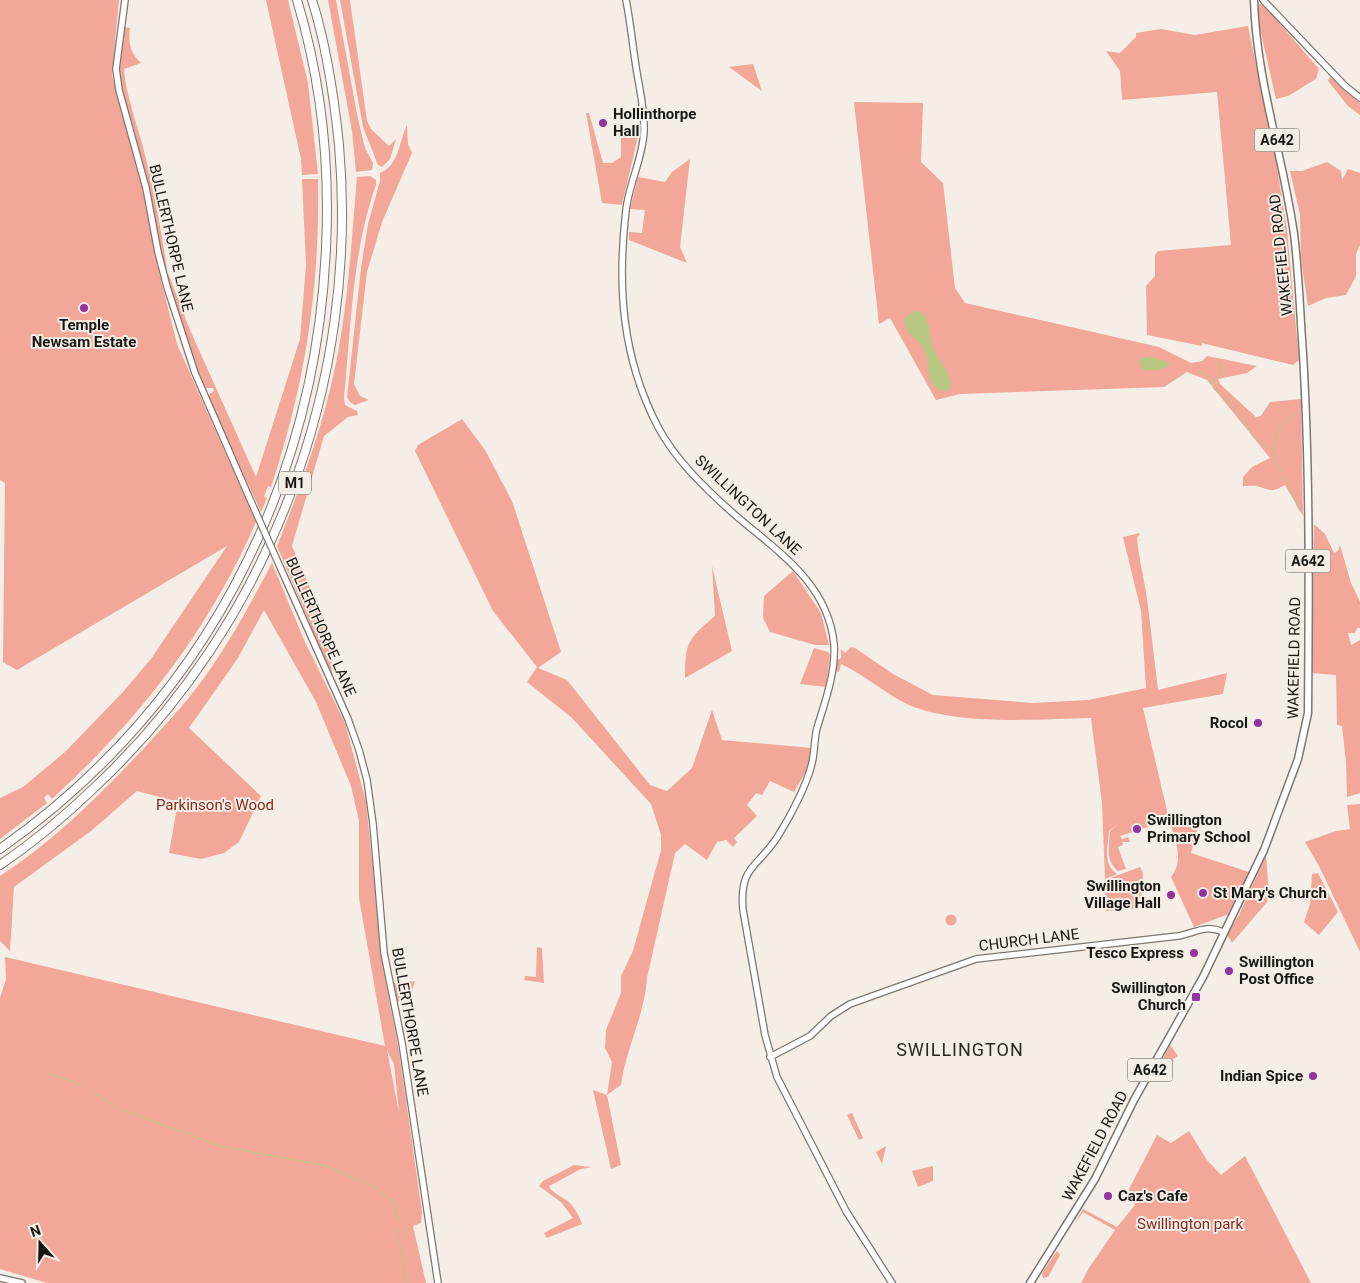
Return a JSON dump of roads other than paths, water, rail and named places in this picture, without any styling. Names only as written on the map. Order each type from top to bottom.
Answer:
[{"type":"highway","name":"M1","points":[[0,849],[26,831],[101,765],[170,686],[230,596],[260,538],[279,491],[294,446],[316,354],[327,226],[324,149],[318,95],[296,0]]},
{"type":"highway","name":"M1","points":[[0,864],[83,799],[129,755],[176,700],[239,605],[262,562],[294,488],[325,382],[337,303],[341,253],[342,186],[337,125],[327,62],[312,0]]},
{"type":"main road","name":"WAKEFIELD ROAD","points":[[1030,1283],[1085,1197],[1134,1100],[1203,977],[1264,850],[1298,760],[1308,712],[1306,421],[1298,280],[1282,162],[1260,59],[1254,0]]},
{"type":"street","name":"BULLERTHORPE LANE","points":[[125,0],[117,76],[146,188],[167,287],[195,373],[360,750],[367,780],[372,816],[384,953],[402,1043],[438,1283]]},
{"type":"street","name":"SWILLINGTON LANE","points":[[626,0],[642,102],[644,132],[626,210],[624,240],[625,333],[633,368],[648,406],[672,449],[713,494],[790,561],[819,597],[827,611],[834,647],[825,705],[817,728],[814,758],[809,774],[778,836],[749,870],[743,888],[743,910],[770,1057],[791,1108],[842,1202],[892,1283]]},
{"type":"street","points":[[1263,0],[1344,85],[1360,98]]},
{"type":"street","name":"CHURCH LANE","points":[[770,1057],[810,1036],[831,1016],[850,1004],[976,958],[1178,936],[1213,927],[1223,932]]},
{"type":"street","points":[[0,1278],[22,1283]]},
{"type":"waterway","points":[[1220,362],[1221,375],[1213,382],[1214,389],[1242,415],[1253,437],[1273,450],[1275,463],[1282,471]]},
{"type":"waterway","points":[[1199,372],[1205,374],[1212,384]]},
{"type":"waterway","points":[[1274,449],[1280,427],[1297,412]]},
{"type":"waterway","points":[[1283,476],[1300,511]]},
{"type":"waterway","points":[[48,1073],[81,1085]]},
{"type":"waterway","points":[[95,1094],[118,1108],[220,1146],[327,1166],[374,1187],[395,1203],[397,1222]]},
{"type":"waterway","points":[[398,1231],[406,1283]]},
{"type":"place","name":"Hollinthorpe Hall","points":[[603,123]]},
{"type":"place","name":"Temple Newsam Estate","points":[[84,308]]},
{"type":"place","name":"Rocol","points":[[1258,723]]},
{"type":"place","name":"Swillington Primary School","points":[[1137,829]]},
{"type":"place","name":"St Mary's Church","points":[[1203,893]]},
{"type":"place","name":"Swillington Village Hall","points":[[1171,895]]},
{"type":"place","name":"Tesco Express","points":[[1194,953]]},
{"type":"place","name":"Swillington Post Office","points":[[1229,971]]},
{"type":"place","name":"Swillington Church","points":[[1196,997]]},
{"type":"place","name":"Indian Spice","points":[[1313,1076]]},
{"type":"place","name":"Caz's Cafe","points":[[1108,1196]]},
{"type":"district","name":"SWILLINGTON","points":[[960,1049]]},
{"type":"park label","name":"Parkinson's Wood","points":[[215,805]]},
{"type":"park label","name":"Swillington park","points":[[1190,1224]]}]
